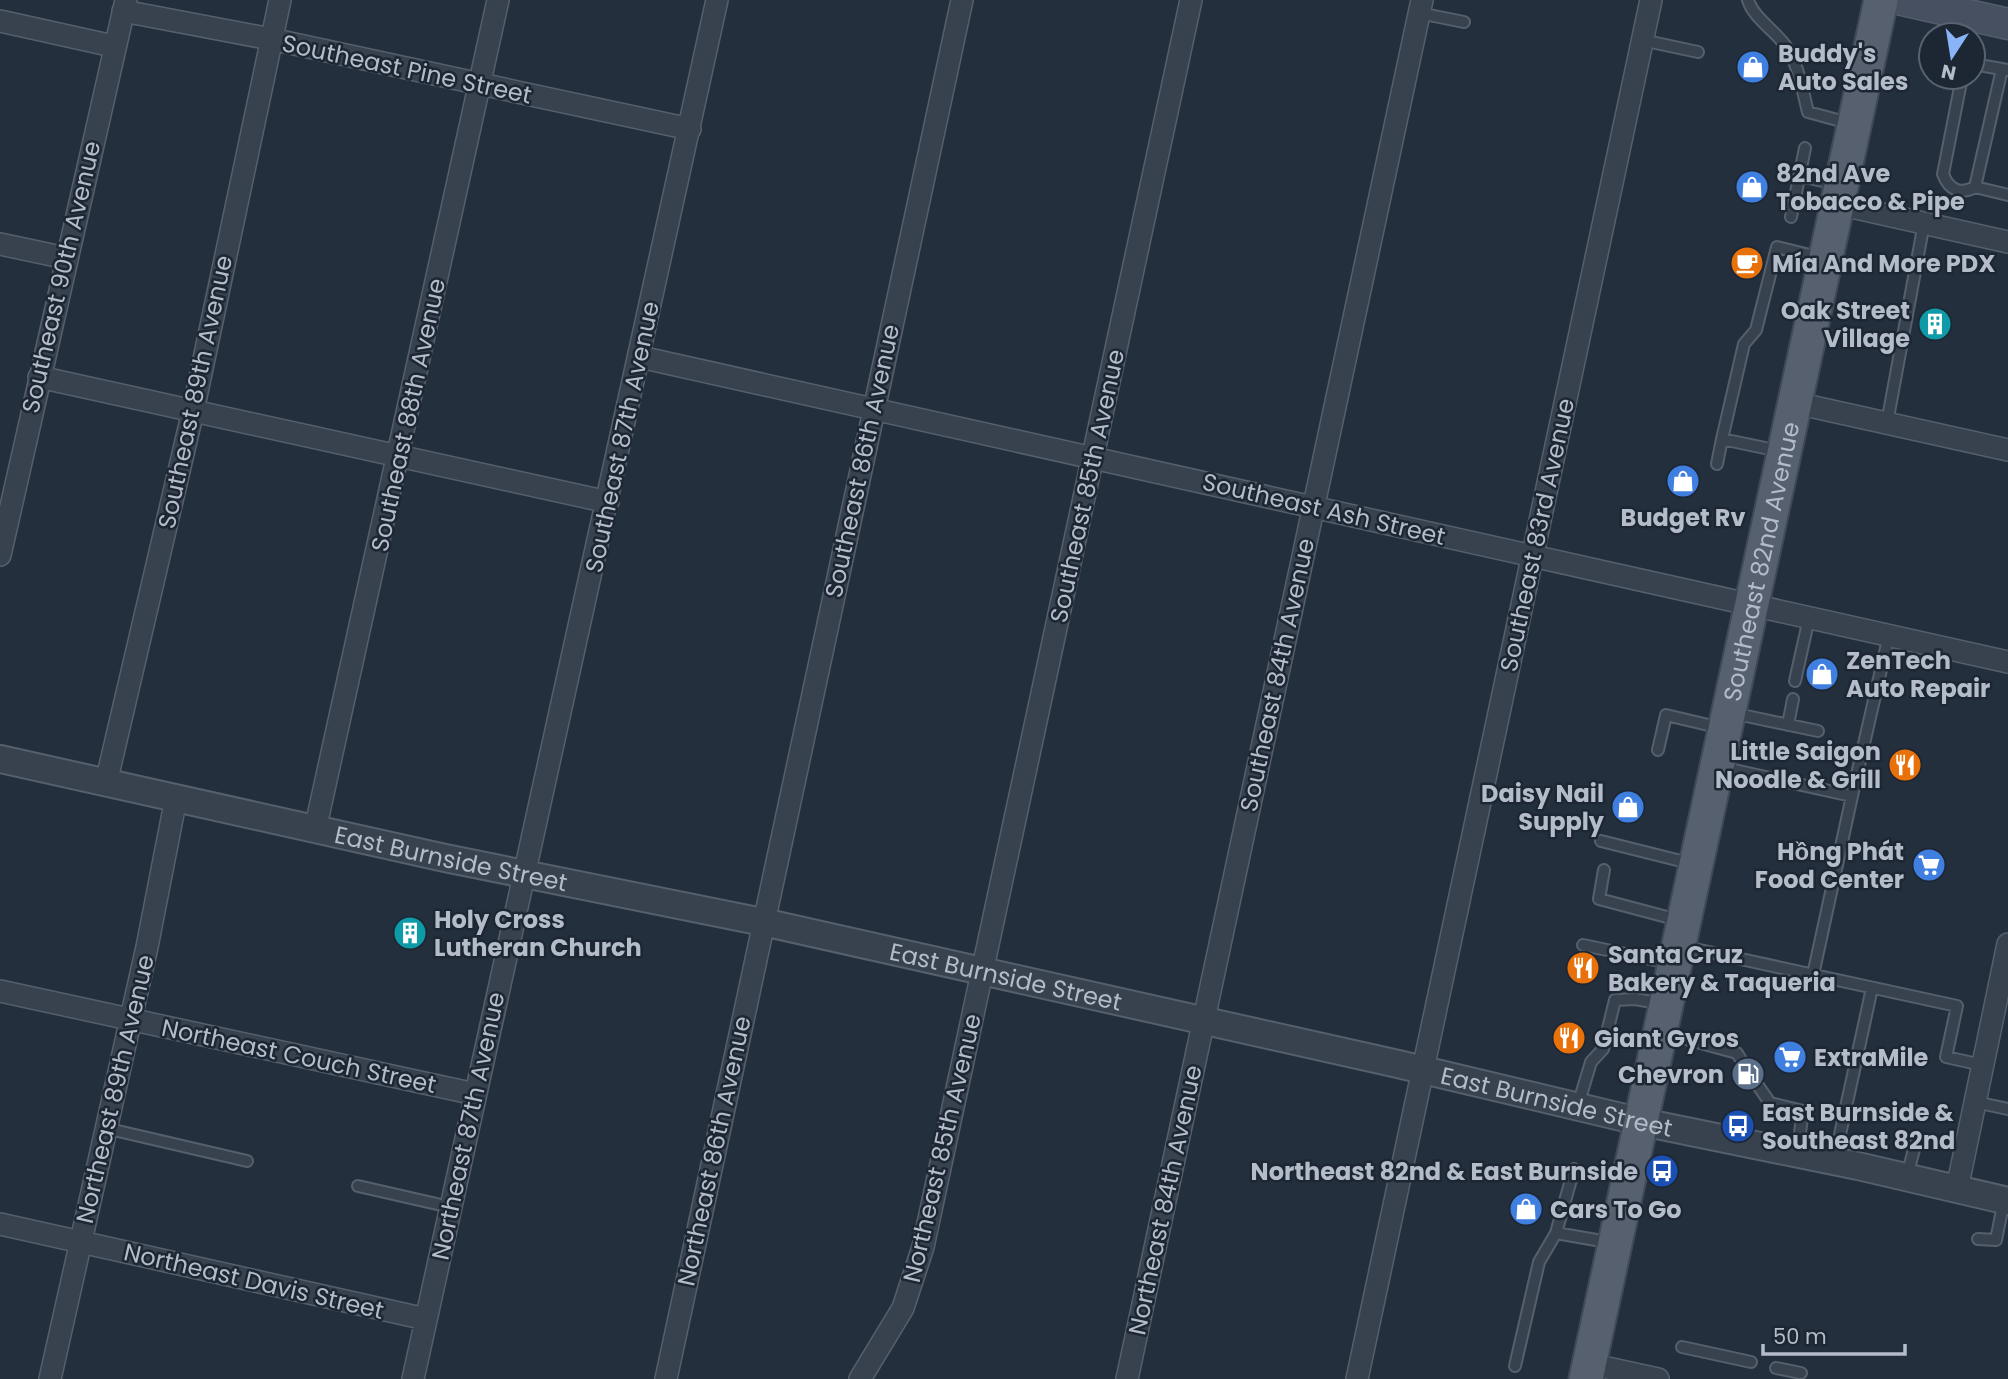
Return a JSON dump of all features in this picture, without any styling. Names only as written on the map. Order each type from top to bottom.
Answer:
[{"type":"main road","name":"Southeast 82nd Avenue","points":[[1587,1371],[1881,0]]},
{"type":"main road","points":[[1902,0],[1961,7],[2008,24]]},
{"type":"street","name":"Southeast 89th Avenue","points":[[106,783],[193,411],[279,0]]},
{"type":"street","name":"Southeast 88th Avenue","points":[[315,830],[498,0]]},
{"type":"street","name":"Southeast 87th Avenue","points":[[525,873],[717,0]]},
{"type":"street","name":"Southeast 86th Avenue","points":[[762,922],[962,0]]},
{"type":"street","name":"Southeast 85th Avenue","points":[[983,971],[1191,0]]},
{"type":"street","name":"Southeast 83rd Avenue","points":[[1357,1379],[1651,0]]},
{"type":"street","name":"Southeast Pine Street","points":[[124,6],[690,129]]},
{"type":"street","name":"Southeast 90th Avenue","points":[[0,555],[9,472],[39,377],[124,6]]},
{"type":"street","name":"Southeast 84th Avenue","points":[[1203,1021],[1420,7]]},
{"type":"street","points":[[0,21],[113,46]]},
{"type":"street","points":[[1840,194],[1924,223],[2008,242]]},
{"type":"street","points":[[0,244],[66,258]]},
{"type":"street","name":"Southeast Ash Street","points":[[640,357],[2008,662]]},
{"type":"street","points":[[39,377],[608,502]]},
{"type":"street","points":[[1796,402],[2008,450]]},
{"type":"street","name":"East Burnside Street","points":[[0,759],[315,830],[762,922],[1423,1070],[1577,1108],[2006,1200]]},
{"type":"street","name":"Northeast 89th Avenue","points":[[50,1379],[176,799]]},
{"type":"street","name":"Northeast 87th Avenue","points":[[413,1379],[525,873]]},
{"type":"street","name":"Northeast 86th Avenue","points":[[666,1379],[762,922]]},
{"type":"street","points":[[1957,1189],[2008,944]]},
{"type":"street","name":"Northeast 85th Avenue","points":[[860,1379],[875,1359],[903,1308],[915,1276],[983,971]]},
{"type":"street","name":"Northeast Couch Street","points":[[0,991],[475,1094]]},
{"type":"street","name":"Northeast 84th Avenue","points":[[1126,1379],[1203,1021]]},
{"type":"street","name":"Northeast Davis Street","points":[[0,1224],[426,1319]]},
{"type":"street","points":[[1587,1371],[1657,1379]]},
{"type":"lane","points":[[1748,0],[1751,10],[1769,25],[1794,60],[1808,112],[1855,125]]},
{"type":"lane","points":[[1420,7],[1464,22]]},
{"type":"lane","points":[[1642,40],[1698,52]]},
{"type":"lane","points":[[1975,187],[2005,69],[1987,66]]},
{"type":"lane","points":[[1959,91],[1943,174],[1946,182],[1956,191],[1965,192],[1975,187],[2008,195]]},
{"type":"lane","points":[[1790,217],[1805,148]]},
{"type":"lane","points":[[1799,176],[1840,194]]},
{"type":"lane","points":[[1887,423],[1924,223]]},
{"type":"lane","points":[[1717,464],[1744,344],[1756,330],[1777,247],[1826,258]]},
{"type":"lane","points":[[1722,439],[1785,452]]},
{"type":"lane","points":[[1796,681],[1809,618]]},
{"type":"lane","points":[[1813,975],[1889,635]]},
{"type":"lane","points":[[1788,725],[1793,699]]},
{"type":"lane","points":[[1658,750],[1666,715],[1788,725],[1818,731]]},
{"type":"lane","points":[[1718,766],[1852,796]]},
{"type":"lane","points":[[1601,841],[1696,865]]},
{"type":"lane","points":[[1604,870],[1599,899],[1679,944]]},
{"type":"lane","points":[[1583,945],[1679,944],[1957,1006],[1947,1057],[1982,1065]]},
{"type":"lane","points":[[1834,1162],[1872,988]]},
{"type":"lane","points":[[1577,1108],[1591,1062],[1603,1049],[1615,1000],[1635,999],[1664,1019],[1737,1053],[1740,1058]]},
{"type":"lane","points":[[1759,1087],[1770,1103],[1803,1111],[1797,1154]]},
{"type":"lane","points":[[1975,1102],[2008,1108]]},
{"type":"lane","points":[[104,1128],[247,1161]]},
{"type":"lane","points":[[1907,1177],[1917,1138]]},
{"type":"lane","points":[[1515,1366],[1538,1262],[1556,1233],[1574,1169]]},
{"type":"lane","points":[[358,1186],[450,1208]]},
{"type":"lane","points":[[1978,1239],[1996,1240],[2006,1200]]},
{"type":"lane","points":[[1556,1233],[1615,1244]]},
{"type":"lane","points":[[1682,1347],[1751,1362]]},
{"type":"lane","points":[[1776,1368],[1801,1373]]},
{"type":"place","name":"Buddy's Auto Sales","points":[[1753,67]]},
{"type":"place","name":"82nd Ave Tobacco & Pipe","points":[[1752,187]]},
{"type":"place","name":"Mía And More PDX","points":[[1747,263]]},
{"type":"place","name":"Oak Street Village","points":[[1935,324]]},
{"type":"place","name":"Budget Rv","points":[[1683,481]]},
{"type":"place","name":"ZenTech Auto Repair","points":[[1822,674]]},
{"type":"place","name":"Little Saigon Noodle & Grill","points":[[1905,765]]},
{"type":"place","name":"Daisy Nail Supply","points":[[1628,807]]},
{"type":"place","name":"Hồng Phát Food Center","points":[[1929,865]]},
{"type":"place","name":"Holy Cross Lutheran Church","points":[[410,933]]},
{"type":"place","name":"Santa Cruz Bakery & Taqueria","points":[[1583,968]]},
{"type":"place","name":"Giant Gyros","points":[[1569,1038]]},
{"type":"place","name":"ExtraMile","points":[[1790,1057]]},
{"type":"place","name":"Chevron","points":[[1748,1074]]},
{"type":"place","name":"East Burnside & Southeast 82nd","points":[[1738,1126]]},
{"type":"place","name":"Northeast 82nd & East Burnside","points":[[1662,1171]]},
{"type":"place","name":"Cars To Go","points":[[1526,1209]]}]
